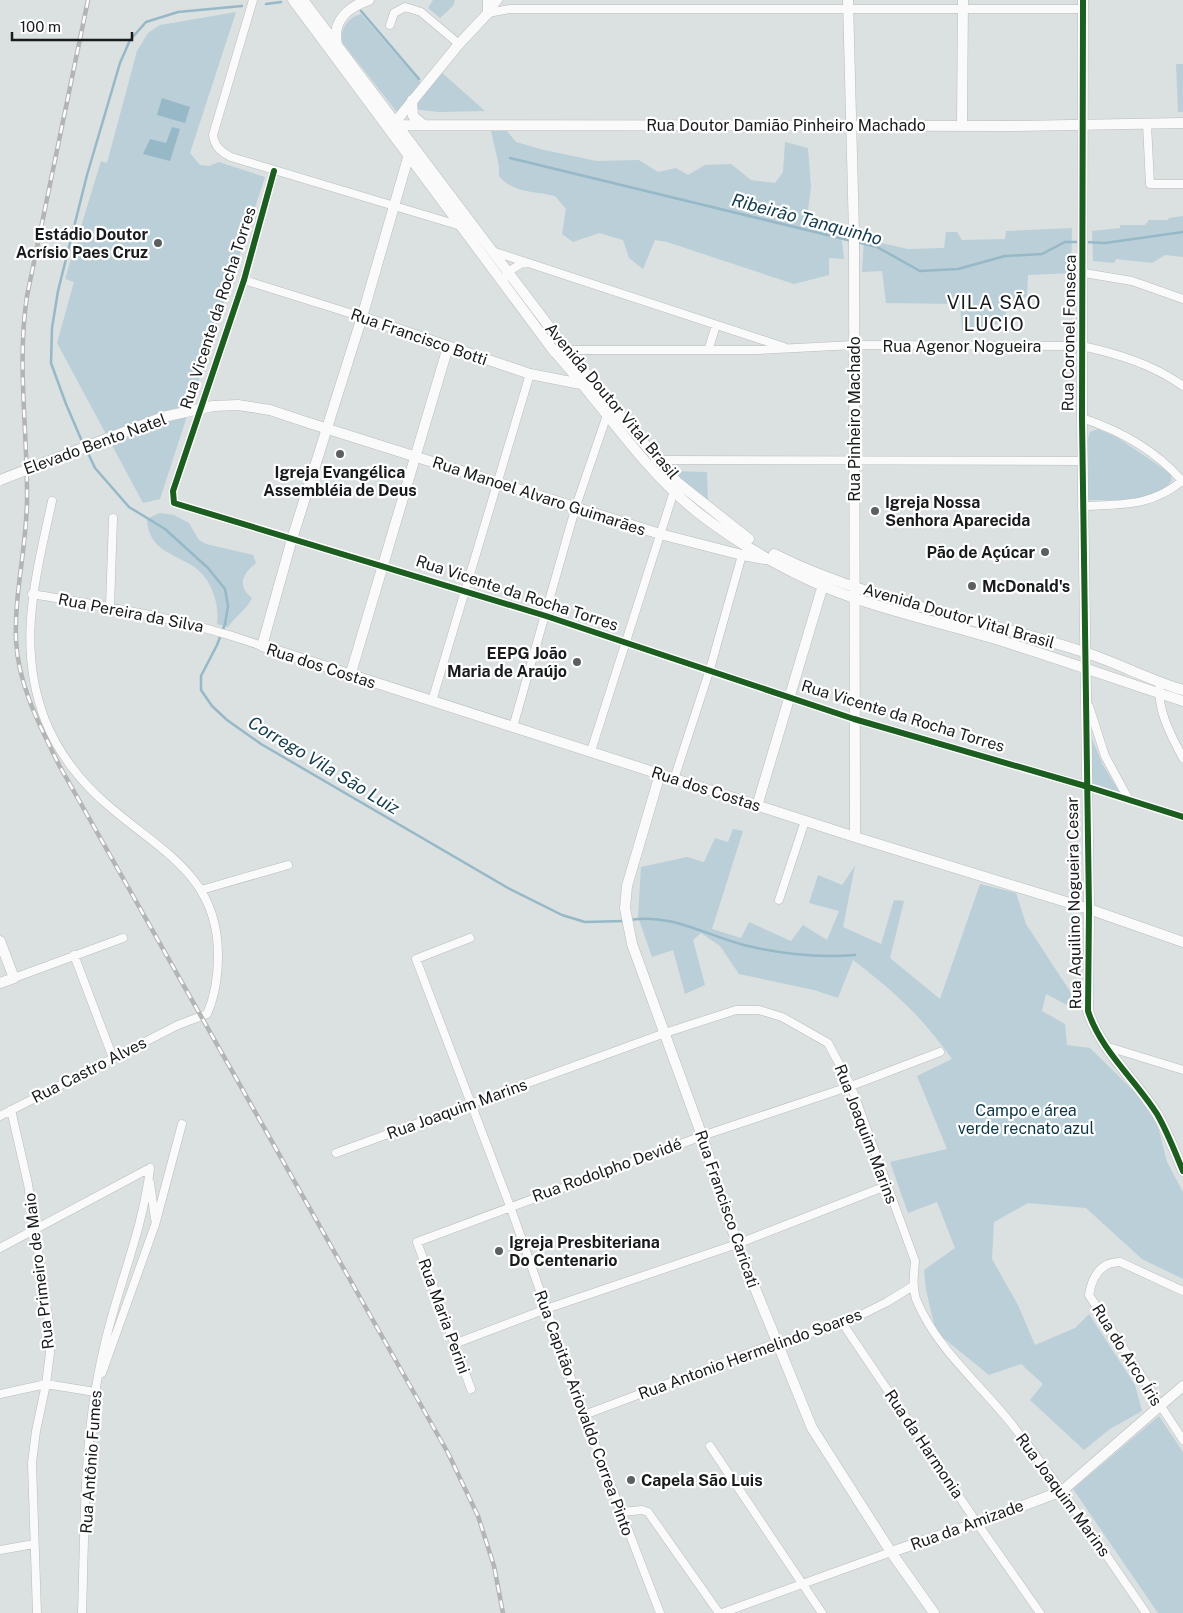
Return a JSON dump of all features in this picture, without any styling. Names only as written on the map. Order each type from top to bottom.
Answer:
[{"type":"street","points":[[253,0],[213,135],[214,145],[221,152],[274,171],[395,208],[476,229]]},
{"type":"street","name":"Avenida Doutor Vital Brasil","points":[[293,0],[395,127]]},
{"type":"street","name":"Avenida Doutor Vital Brasil","points":[[303,0],[395,127],[461,226],[553,350],[585,385],[673,492],[713,524],[771,560],[854,598],[1159,688],[1183,690]]},
{"type":"street","points":[[336,44],[338,26],[344,13],[358,4],[369,0]]},
{"type":"street","points":[[488,0],[488,13]]},
{"type":"street","points":[[395,127],[412,100],[498,0]]},
{"type":"street","points":[[488,13],[510,9],[848,5],[1083,5]]},
{"type":"street","name":"Rua Pinheiro Machado","points":[[848,5],[849,125],[854,233],[855,838]]},
{"type":"street","points":[[962,125],[963,5]]},
{"type":"street","name":"Rua Coronel Fonseca","points":[[1083,5],[1084,273],[1082,506],[1085,667]]},
{"type":"street","points":[[390,25],[394,13],[405,7],[421,12],[459,44]]},
{"type":"street","points":[[412,100],[413,116],[424,125]]},
{"type":"street","name":"Rua Doutor Damião Pinheiro Machado","points":[[395,127],[424,125],[1084,125],[1183,123]]},
{"type":"street","points":[[1146,124],[1150,184],[1183,184]]},
{"type":"street","points":[[262,646],[292,538],[395,208],[410,149]]},
{"type":"street","name":"Avenida Doutor Vital Brasil","points":[[410,149],[476,229],[566,349],[677,482],[749,539],[776,555],[854,586],[1085,652],[1183,701]]},
{"type":"street","name":"Rua Vicente da Rocha Torres","points":[[274,171],[244,280],[172,490],[174,503],[546,616],[710,669],[854,719],[1085,786],[1183,817]]},
{"type":"street","points":[[492,251],[788,348]]},
{"type":"street","points":[[503,281],[509,272],[524,262]]},
{"type":"street","points":[[1084,273],[1132,281],[1183,299]]},
{"type":"street","name":"Rua Francisco Botti","points":[[244,280],[362,317],[530,374],[597,387]]},
{"type":"street","points":[[709,348],[716,325]]},
{"type":"street","points":[[753,337],[758,350]]},
{"type":"street","name":"Rua Agenor Nogueira","points":[[553,350],[709,348],[758,350],[854,345],[1082,346],[1109,352],[1145,364],[1183,386]]},
{"type":"street","points":[[350,676],[448,347]]},
{"type":"street","points":[[432,701],[530,374]]},
{"type":"street","name":"Elevado Bento Natel","points":[[0,480],[163,417],[213,406],[238,405],[270,410],[309,423]]},
{"type":"street","points":[[512,727],[546,616],[576,506],[607,414]]},
{"type":"street","points":[[1082,418],[1117,431],[1143,446],[1183,481],[1156,498],[1145,502],[1082,506]]},
{"type":"street","name":"Rua Manoel Alvaro Guimarães","points":[[309,423],[660,534],[742,556],[771,560]]},
{"type":"street","points":[[646,461],[1082,461]]},
{"type":"street","points":[[591,751],[677,482]]},
{"type":"street","name":"Rua Castro Alves","points":[[0,1116],[178,1024],[207,1014],[213,999],[218,966],[218,936],[213,914],[201,890],[189,873],[146,834],[109,807],[60,752],[45,720],[36,691],[30,623],[32,594],[52,501]]},
{"type":"street","points":[[110,607],[113,518]]},
{"type":"street","points":[[674,779],[710,669],[742,556]]},
{"type":"street","points":[[757,806],[788,696],[823,585]]},
{"type":"street","name":"Rua Pereira da Silva","points":[[32,594],[110,607],[230,635]]},
{"type":"street","name":"Rua dos Costas","points":[[230,635],[350,676],[591,751],[855,838],[1089,909],[1183,942]]},
{"type":"street","name":"Rua Aquilino Nogueira Cesar","points":[[1085,667],[1085,786],[1089,909],[1088,1011],[1092,1025],[1105,1046],[1157,1115],[1183,1171]]},
{"type":"street","points":[[1159,688],[1172,738],[1183,758]]},
{"type":"street","points":[[1086,695],[1100,744],[1129,800]]},
{"type":"street","name":"Rua Francisco Caricati","points":[[660,774],[627,886],[625,908],[632,944],[702,1136],[738,1244],[776,1343],[812,1428],[891,1552],[934,1613]]},
{"type":"street","points":[[779,900],[805,821]]},
{"type":"street","points":[[201,890],[288,866]]},
{"type":"street","points":[[0,983],[123,938]]},
{"type":"street","name":"Rua Capitão Ariovaldo Correa Pinto","points":[[470,938],[416,960],[510,1206],[584,1415],[660,1613]]},
{"type":"street","points":[[0,941],[14,978]]},
{"type":"street","points":[[74,955],[113,1058]]},
{"type":"street","name":"Rua Joaquim Marins","points":[[336,1153],[665,1032],[736,1010],[759,1010],[782,1017],[828,1043],[851,1086],[915,1261],[913,1286],[924,1314],[950,1354],[1009,1421],[1062,1491],[1146,1613]]},
{"type":"street","points":[[1105,1046],[1183,1070]]},
{"type":"street","name":"Rua Rodolpho Devidé","points":[[417,1242],[702,1136],[851,1086],[940,1052]]},
{"type":"street","name":"Rua Primeiro de Maio","points":[[11,1110],[28,1184],[49,1323],[50,1353],[32,1463],[38,1613]]},
{"type":"street","points":[[0,1394],[46,1384],[95,1392],[121,1325],[155,1226],[182,1124]]},
{"type":"street","name":"Rua Antônio Fumes","points":[[35,1229],[150,1168],[149,1181],[139,1224],[115,1302],[95,1392],[87,1475],[82,1613]]},
{"type":"street","points":[[149,1181],[152,1188],[155,1226]]},
{"type":"street","points":[[454,1344],[546,1309],[738,1244],[886,1186]]},
{"type":"street","points":[[0,1248],[35,1229]]},
{"type":"street","name":"Rua Maria Perini","points":[[417,1242],[471,1389]]},
{"type":"street","name":"Rua do Arco Íris","points":[[1183,1291],[1120,1262],[1110,1262],[1098,1271],[1092,1280],[1089,1295],[1183,1440]]},
{"type":"street","name":"Rua Antonio Hermelindo Soares","points":[[584,1415],[776,1343],[844,1324],[913,1286]]},
{"type":"street","name":"Rua da Harmonia","points":[[844,1324],[976,1523],[1040,1613]]},
{"type":"street","name":"Rua da Amizade","points":[[720,1613],[1062,1491],[1161,1408],[1183,1386]]},
{"type":"street","points":[[710,1446],[822,1613]]},
{"type":"street","points":[[622,1512],[642,1510],[648,1512],[720,1613]]},
{"type":"street","points":[[0,1550],[34,1544]]},
{"type":"green space","points":[[433,0],[455,0],[453,6],[440,18],[428,8]]},
{"type":"green space","points":[[236,12],[190,153],[200,165],[209,166],[219,162],[265,177],[160,499],[143,503],[57,343],[74,282],[65,279],[101,161],[107,163],[137,51],[148,33],[160,25]]},
{"type":"green space","points":[[361,14],[423,85],[400,111],[396,111],[342,42],[342,33],[346,24],[352,18]]},
{"type":"green space","points":[[1176,64],[1183,64],[1183,112],[1178,112]]},
{"type":"green space","points":[[440,71],[485,111],[439,112],[413,109]]},
{"type":"green space","points":[[491,131],[507,131],[516,142],[597,161],[639,160],[658,172],[676,168],[688,175],[705,165],[731,164],[751,180],[775,183],[783,172],[785,142],[808,148],[811,187],[808,210],[812,227],[841,234],[844,259],[829,258],[829,275],[794,284],[667,242],[655,240],[643,269],[629,258],[623,240],[599,233],[573,242],[562,234],[566,209],[555,196],[511,186],[499,176],[499,166]]},
{"type":"green space","points":[[1183,216],[1183,257],[1165,255],[1152,263],[1116,259],[1114,263],[1093,261],[1092,231],[1120,228],[1120,225],[1145,225],[1149,220],[1168,220],[1169,218]]},
{"type":"green space","points":[[1072,228],[1071,273],[1028,275],[1027,297],[1006,300],[1006,321],[983,328],[962,330],[960,304],[886,303],[882,271],[862,272],[864,239],[908,249],[944,248],[946,232],[957,232],[962,240],[1005,239],[1006,231]]},
{"type":"green space","points":[[1098,429],[1118,438],[1170,473],[1172,480],[1155,494],[1144,497],[1121,500],[1087,500],[1086,444],[1090,432]]},
{"type":"green space","points":[[672,471],[707,472],[708,502]]},
{"type":"green space","points":[[159,513],[174,515],[189,523],[199,540],[206,544],[253,555],[256,563],[247,571],[243,580],[244,589],[252,598],[228,627],[217,624],[217,608],[213,592],[205,577],[193,566],[156,544],[148,529],[147,519]]},
{"type":"green space","points":[[1088,738],[1092,739],[1103,765],[1120,793],[1090,783]]},
{"type":"green space","name":"Campo e área verde recnato azul","points":[[733,829],[743,831],[712,929],[741,938],[749,922],[791,941],[803,925],[827,940],[839,911],[809,903],[818,875],[842,885],[855,866],[843,927],[881,944],[894,900],[904,901],[890,958],[940,999],[980,884],[1016,893],[1026,924],[1077,1002],[1075,1009],[1046,994],[1042,1011],[1065,1024],[1067,1045],[1090,1048],[1154,1111],[1167,1162],[1183,1192],[1183,1279],[1142,1259],[1086,1208],[1028,1203],[994,1222],[992,1259],[1018,1305],[1035,1345],[1075,1328],[1089,1314],[1135,1385],[1142,1411],[1110,1429],[1084,1450],[1030,1400],[1043,1384],[1021,1364],[989,1375],[936,1332],[926,1290],[924,1270],[955,1248],[937,1202],[908,1213],[890,1162],[947,1149],[917,1076],[952,1059],[930,1030],[882,983],[853,960],[838,998],[814,990],[739,974],[720,946],[701,933],[693,940],[705,985],[685,994],[673,950],[652,957],[638,917],[641,867],[687,857],[704,862],[715,838],[728,842]]},
{"type":"green space","points":[[1159,1416],[1183,1452],[1183,1613],[1158,1613],[1073,1489]]},
{"type":"shaded area","points":[[162,98],[190,107],[185,123],[157,115]]},
{"type":"shaded area","points":[[172,127],[180,129],[170,161],[143,154],[150,139],[166,143]]},
{"type":"waterway","name":"Corrego Vila São Luiz","points":[[266,4],[281,2]]},
{"type":"waterway","name":"Corrego Vila São Luiz","points":[[84,446],[51,363],[52,328],[58,291],[87,175],[120,63],[130,40],[146,22],[178,12],[242,6]]},
{"type":"waterway","name":"Ribeirão Tanquinho","points":[[361,11],[419,79]]},
{"type":"waterway","name":"Ribeirão Tanquinho","points":[[510,158],[852,241]]},
{"type":"waterway","name":"Ribeirão Tanquinho","points":[[1085,242],[1105,243],[1183,232]]},
{"type":"waterway","name":"Ribeirão Tanquinho","points":[[857,242],[877,247],[920,271],[958,269],[1005,256],[1042,254],[1065,242],[1080,242]]},
{"type":"waterway","name":"Corrego Vila São Luiz","points":[[87,451],[95,468],[129,507],[165,529],[208,568],[225,589],[228,606],[225,624],[217,645],[201,676],[201,690],[212,706],[227,720],[261,744],[508,888],[562,915],[585,922],[624,921]]},
{"type":"waterway","name":"Corrego Vila São Luiz","points":[[630,920],[645,919],[674,922],[730,941],[771,951],[814,956],[855,955]]},
{"type":"railway","points":[[88,0],[27,296],[24,321],[23,370],[27,511],[17,603],[16,640],[25,689],[59,765],[448,1453],[478,1516],[494,1566],[503,1613]]},
{"type":"cycle path","points":[[1083,0],[1082,418],[1089,909],[1088,1011],[1101,1039],[1157,1114],[1168,1134],[1183,1171]]},
{"type":"cycle path","points":[[274,171],[244,280],[173,491],[174,503],[546,616],[854,719],[1085,786],[1183,817]]},
{"type":"place","name":"Estádio Doutor Acrísio Paes Cruz","points":[[158,243]]},
{"type":"place","name":"Igreja Evangélica Assembléia de Deus","points":[[340,454]]},
{"type":"place","name":"Igreja Nossa Senhora Aparecida","points":[[875,511]]},
{"type":"place","name":"Pão de Açúcar","points":[[1045,552]]},
{"type":"place","name":"McDonald's","points":[[972,586]]},
{"type":"place","name":"EEPG João Maria de Araújo","points":[[577,662]]},
{"type":"place","name":"Igreja Presbiteriana Do Centenario","points":[[499,1251]]},
{"type":"place","name":"Capela São Luis","points":[[631,1480]]},
{"type":"district","name":"VILA SÃO LUCIO","points":[[994,313]]}]
